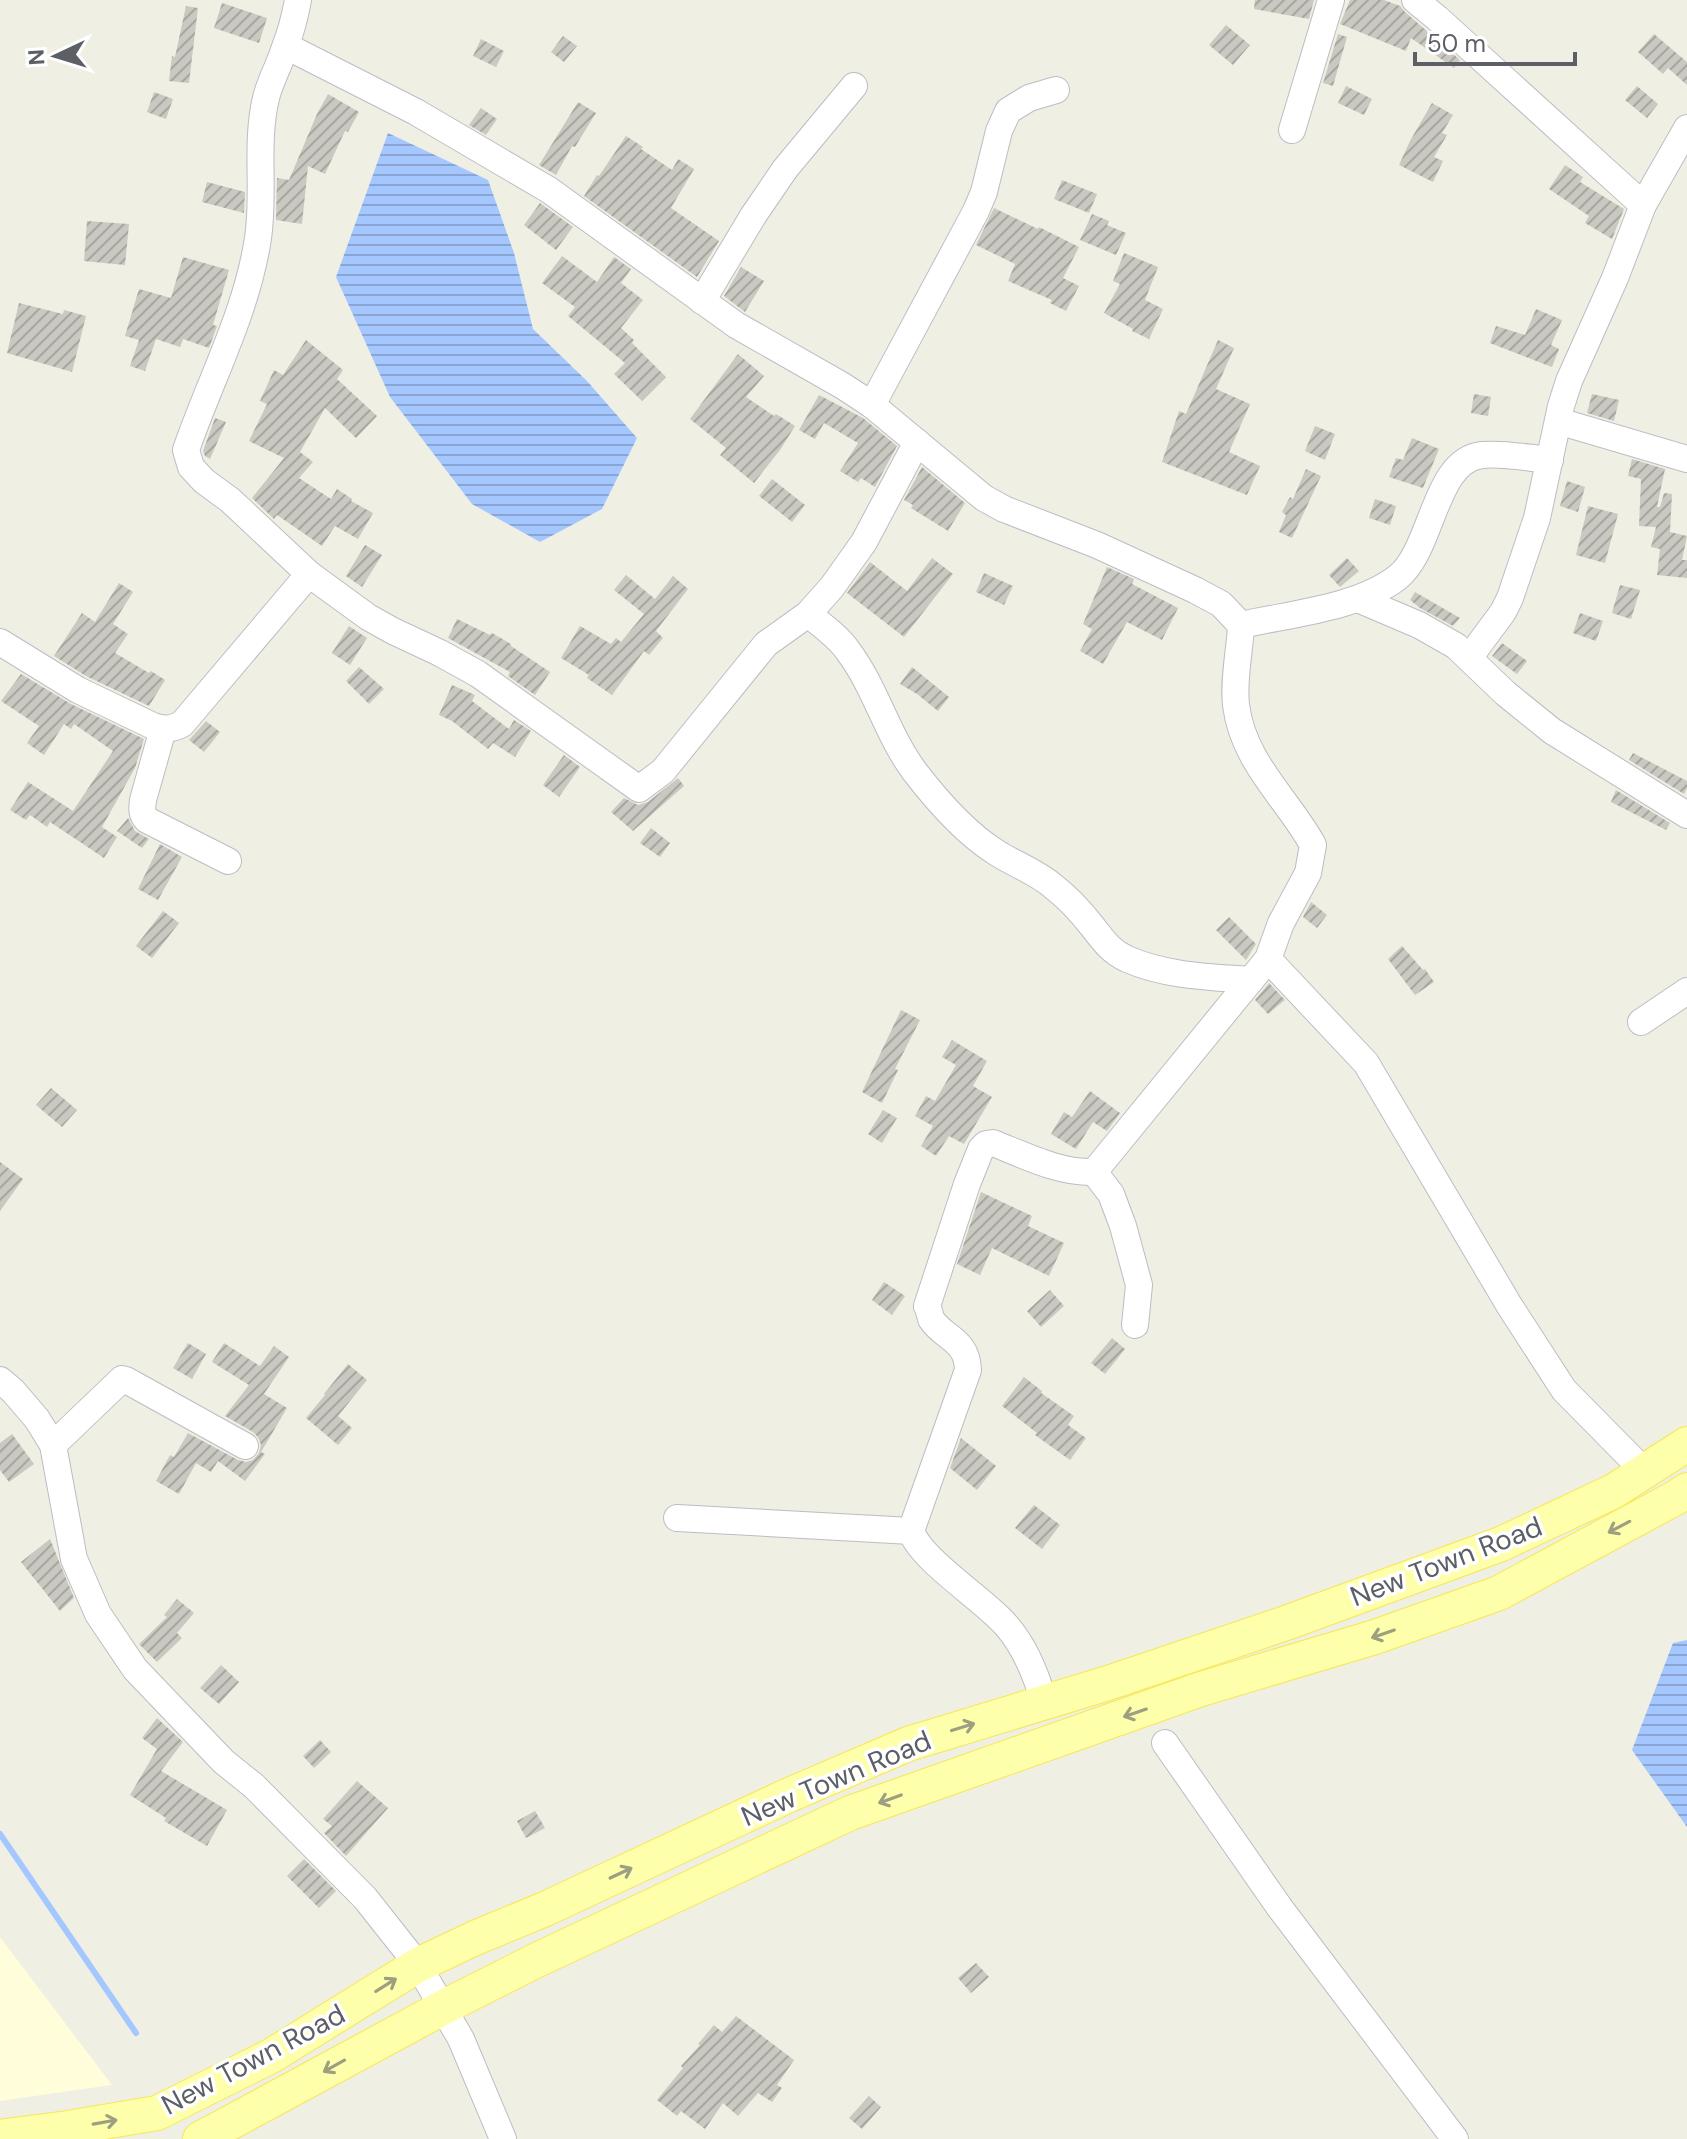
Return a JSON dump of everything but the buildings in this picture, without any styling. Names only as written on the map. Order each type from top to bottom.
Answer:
[{"type":"main road","name":"New Town Road","points":[[0,2137],[157,2113],[271,2056],[418,1965],[787,1796],[908,1744],[1286,1623],[1501,1544],[1614,1491],[1687,1444]]},
{"type":"main road","name":"New Town Road","points":[[200,2139],[402,2028],[537,1960],[850,1813],[1201,1689],[1375,1637],[1499,1593],[1687,1490]]},
{"type":"street","points":[[298,0],[286,46],[266,97],[261,134],[259,236],[251,274],[186,450],[191,467],[204,481],[230,500],[309,574],[368,617],[478,674],[639,789],[663,771],[766,644],[808,614],[832,587],[864,542],[917,442]]},
{"type":"street","points":[[1292,130],[1331,0]]},
{"type":"street","points":[[1415,0],[1643,205]]},
{"type":"street","points":[[286,46],[416,112],[517,170],[736,325],[872,405],[984,498],[1195,590],[1221,604],[1241,625],[1236,675],[1236,705],[1241,729],[1248,751],[1300,821],[1313,845],[1308,873],[1281,923],[1268,959],[1094,1172]]},
{"type":"street","points":[[702,301],[777,180],[854,86]]},
{"type":"street","points":[[872,405],[976,211],[984,192],[999,131],[1008,111],[1029,98],[1056,90]]},
{"type":"street","points":[[1469,658],[1510,598],[1537,518],[1569,381],[1615,278],[1643,205],[1687,128]]},
{"type":"street","points":[[1558,421],[1687,459]]},
{"type":"street","points":[[1241,625],[1358,599],[1382,588],[1401,574],[1413,559],[1453,471],[1465,461],[1480,455],[1550,460]]},
{"type":"street","points":[[0,642],[78,690],[163,729],[173,728],[182,724],[309,574]]},
{"type":"street","points":[[1358,599],[1419,625],[1456,646],[1505,693],[1552,731],[1687,815]]},
{"type":"street","points":[[808,614],[845,647],[859,666],[899,748],[953,816],[999,855],[1032,870],[1053,886],[1075,905],[1112,951],[1147,967],[1173,973],[1251,980]]},
{"type":"street","points":[[163,729],[143,800],[143,816],[228,861]]},
{"type":"street","points":[[1268,959],[1366,1063],[1509,1305],[1564,1390],[1645,1472]]},
{"type":"street","points":[[1641,1022],[1687,991]]},
{"type":"street","points":[[1044,1702],[1034,1667],[1006,1625],[946,1572],[915,1541],[911,1531],[968,1370],[959,1345],[931,1319],[927,1306],[967,1184],[986,1144],[993,1143],[1060,1168],[1094,1172]]},
{"type":"street","points":[[1094,1172],[1111,1194],[1139,1285],[1135,1325]]},
{"type":"street","points":[[53,1445],[122,1379],[245,1446]]},
{"type":"street","points":[[0,1380],[37,1419],[53,1445],[74,1559],[98,1614],[135,1669],[224,1762],[254,1786],[365,1898],[418,1965],[461,2039],[503,2139]]},
{"type":"street","points":[[677,1518],[911,1531]]},
{"type":"street","points":[[1165,1743],[1280,1908],[1455,2139]]},
{"type":"shaded area","points":[[0,1937],[112,2085],[0,2101]]},
{"type":"water","points":[[388,133],[488,180],[514,253],[533,329],[587,381],[637,438],[602,509],[540,542],[472,504],[390,397],[336,277]]},
{"type":"water","points":[[1687,1640],[1687,1827],[1632,1750],[1673,1643]]},
{"type":"waterway","points":[[0,1834],[136,2033]]}]
